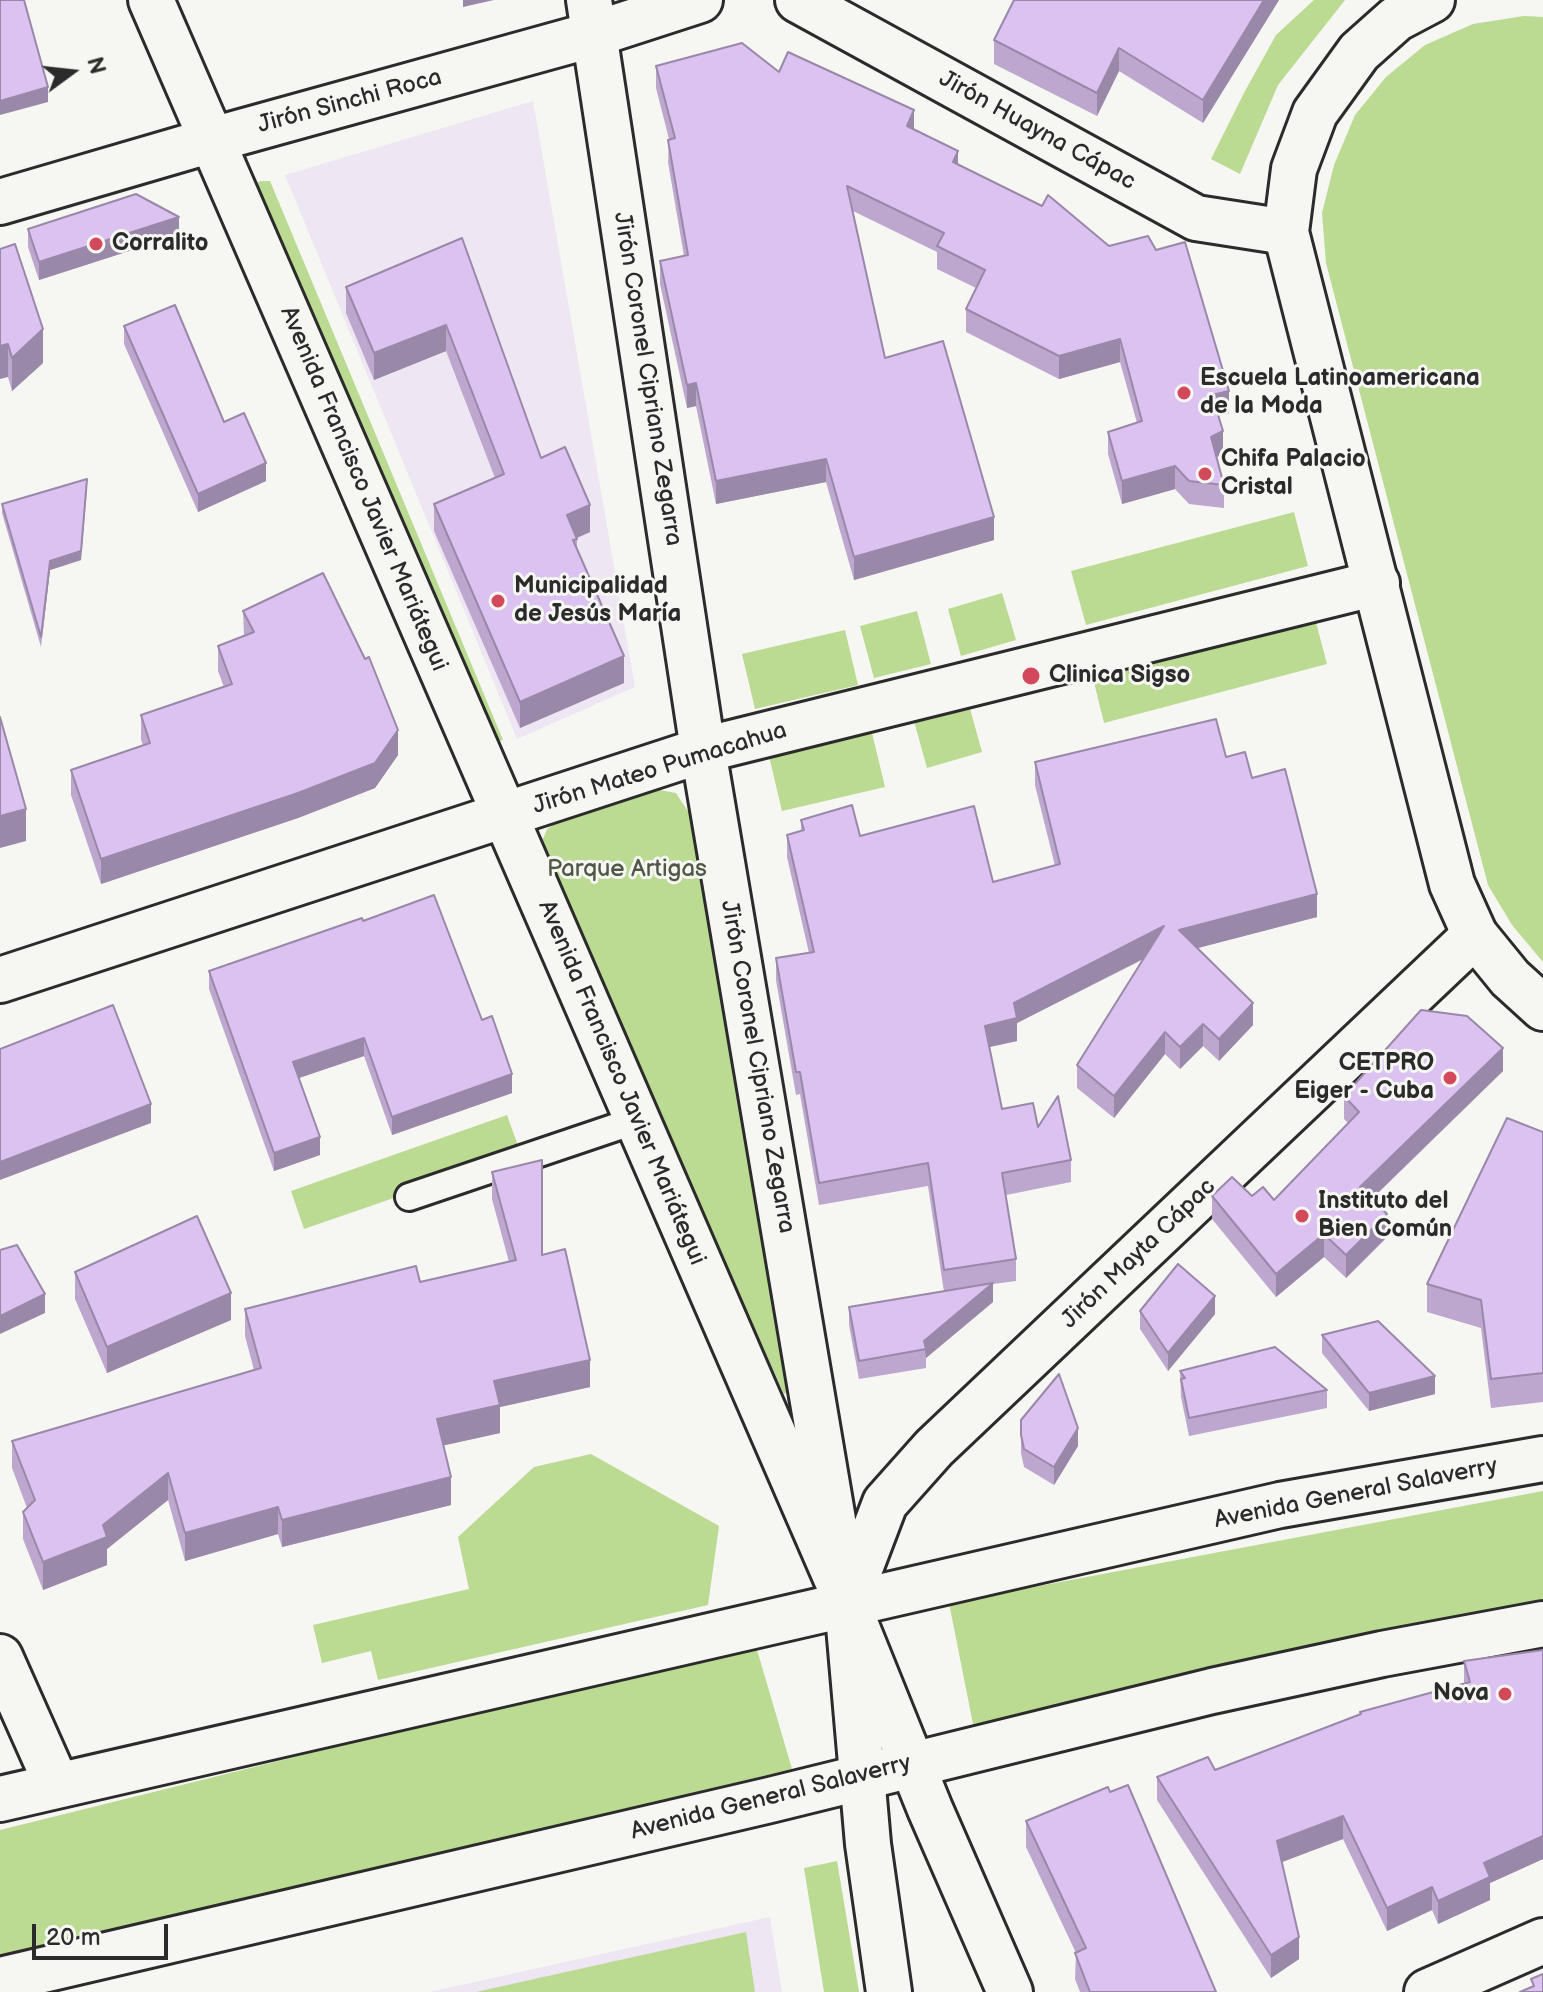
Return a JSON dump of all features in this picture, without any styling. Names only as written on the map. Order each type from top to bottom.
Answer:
[{"type":"street","name":"Avenida Francisco Javier Mariátegui","points":[[151,0],[847,1603],[1010,1992]]},
{"type":"street","name":"Jirón Sinchi Roca","points":[[0,202],[212,140],[592,17],[700,0]]},
{"type":"street","name":"Jirón Huayna Cápac","points":[[798,0],[1196,218],[1286,232]]},
{"type":"street","points":[[1409,6],[1359,52],[1315,113],[1294,169],[1286,232],[1452,884],[1475,935],[1510,978],[1543,1008]]},
{"type":"street","name":"Jirón Coronel Cipriano Zegarra","points":[[592,17],[703,750],[847,1603],[868,1844],[889,1992]]},
{"type":"street","name":"Jirón Mateo Pumacahua","points":[[0,980],[703,750],[1377,583]]},
{"type":"street","name":"Jirón Mayta Cápac","points":[[847,1603],[885,1503],[934,1448],[1475,935]]},
{"type":"street","name":"Avenida General Salaverry","points":[[0,1799],[1280,1505],[1543,1459]]},
{"type":"street","name":"Avenida General Salaverry","points":[[0,1980],[862,1777],[1212,1691],[1382,1654],[1543,1624]]},
{"type":"street","points":[[0,1657],[57,1785]]},
{"type":"street","points":[[1427,1992],[1543,1941]]},
{"type":"lane","points":[[409,1197],[637,1120]]},
{"type":"shaded area","points":[[533,101],[635,687],[517,739],[285,175]]},
{"type":"shaded area","points":[[770,1917],[782,1992],[429,1992]]},
{"type":"green space","points":[[1314,0],[1345,0],[1278,85],[1240,174],[1211,159],[1276,35]]},
{"type":"green space","points":[[1524,16],[1543,17],[1543,962],[1512,925],[1488,885],[1326,263],[1322,213],[1334,165],[1355,115],[1386,77],[1425,45],[1473,24]]},
{"type":"green space","points":[[261,181],[270,181],[503,740],[476,749],[234,191]]},
{"type":"green space","points":[[1294,512],[1308,566],[1086,625],[1071,571]]},
{"type":"green space","points":[[1002,593],[1016,640],[961,656],[948,609]]},
{"type":"green space","points":[[917,611],[931,664],[874,678],[860,626]]},
{"type":"green space","points":[[1313,611],[1327,664],[1104,723],[1091,670]]},
{"type":"green space","points":[[845,630],[858,685],[755,709],[742,654]]},
{"type":"green space","points":[[969,705],[982,752],[927,768],[914,721]]},
{"type":"green space","points":[[872,733],[885,787],[782,811],[769,756]]},
{"type":"green space","name":"Parque Artigas","points":[[643,787],[676,793],[689,813],[796,1385],[784,1394],[539,849],[547,829],[563,818]]},
{"type":"green space","points":[[507,1115],[521,1154],[304,1229],[291,1191]]},
{"type":"green space","points":[[591,1454],[719,1526],[708,1605],[378,1680],[371,1651],[322,1663],[313,1625],[469,1589],[458,1537],[534,1467]]},
{"type":"green space","points":[[1543,1491],[1543,1611],[973,1724],[949,1603]]},
{"type":"green space","points":[[755,1643],[792,1769],[0,1963],[0,1830]]},
{"type":"green space","points":[[837,1861],[859,1992],[824,1992],[804,1868]]},
{"type":"green space","points":[[746,1932],[755,1992],[476,1992]]},
{"type":"building","points":[[0,0],[24,0],[48,87],[0,101]]},
{"type":"building","points":[[1014,0],[1264,0],[1203,100],[1119,48],[1097,93],[994,40]]},
{"type":"building","points":[[742,43],[779,72],[788,52],[914,110],[907,126],[958,151],[953,162],[1042,206],[1048,195],[1109,246],[1148,236],[1156,250],[1185,242],[1229,391],[1212,395],[1223,431],[1211,437],[1224,485],[1189,481],[1175,466],[1122,481],[1108,432],[1142,421],[1120,339],[1059,356],[966,309],[985,270],[937,246],[944,233],[847,186],[885,358],[943,341],[994,517],[854,557],[826,459],[716,481],[696,383],[687,385],[660,261],[688,255],[668,140],[675,138],[656,66]]},
{"type":"building","points":[[136,194],[179,217],[39,262],[28,229]]},
{"type":"building","points":[[462,238],[541,458],[565,447],[590,505],[567,515],[577,539],[573,540],[624,656],[520,702],[434,504],[504,474],[446,325],[374,353],[346,287]]},
{"type":"building","points":[[15,244],[43,329],[12,358],[8,344],[0,346],[0,249]]},
{"type":"building","points":[[175,305],[224,422],[244,413],[266,463],[198,494],[124,326]]},
{"type":"building","points":[[87,479],[81,551],[50,561],[41,637],[2,504]]},
{"type":"building","points":[[323,573],[365,659],[369,657],[398,730],[375,763],[298,793],[101,859],[71,770],[150,743],[141,715],[232,684],[218,646],[254,632],[243,611]]},
{"type":"building","points":[[0,717],[26,809],[0,816]]},
{"type":"building","points":[[1216,719],[1226,757],[1245,752],[1252,778],[1285,769],[1317,894],[1179,930],[1253,1003],[1219,1039],[1203,1024],[1180,1047],[1165,1032],[1114,1096],[1077,1065],[1164,926],[1014,1003],[1017,1018],[985,1026],[1002,1109],[1033,1103],[1038,1127],[1058,1096],[1071,1160],[1002,1173],[1016,1259],[944,1270],[928,1163],[819,1183],[776,958],[814,952],[787,835],[804,830],[801,820],[852,805],[860,836],[974,806],[993,882],[1060,864],[1035,762]]},
{"type":"building","points":[[434,895],[482,1020],[492,1016],[512,1074],[392,1117],[364,1038],[293,1062],[320,1137],[274,1153],[209,971]]},
{"type":"building","points":[[113,1005],[151,1104],[0,1162],[0,1049]]},
{"type":"building","points":[[1421,1010],[1467,1016],[1503,1048],[1360,1187],[1387,1214],[1346,1255],[1324,1234],[1276,1274],[1212,1196],[1232,1177],[1252,1196],[1263,1187],[1274,1200],[1359,1112],[1344,1096]]},
{"type":"building","points":[[1507,1118],[1543,1132],[1543,1373],[1491,1379],[1481,1300],[1427,1284]]},
{"type":"building","points":[[542,1160],[542,1255],[565,1249],[590,1360],[494,1381],[500,1405],[437,1419],[451,1477],[282,1520],[278,1507],[185,1533],[168,1473],[103,1525],[107,1537],[43,1562],[23,1512],[35,1500],[12,1441],[261,1368],[245,1309],[416,1266],[420,1282],[516,1260],[492,1172]]},
{"type":"building","points":[[197,1216],[231,1293],[107,1347],[75,1272]]},
{"type":"building","points":[[17,1245],[45,1294],[0,1316],[0,1250]]},
{"type":"building","points":[[1178,1264],[1215,1296],[1168,1353],[1140,1311]]},
{"type":"building","points":[[993,1283],[924,1341],[926,1349],[859,1361],[849,1307]]},
{"type":"building","points":[[1378,1321],[1435,1376],[1369,1393],[1322,1335]]},
{"type":"building","points":[[1275,1347],[1327,1390],[1189,1418],[1181,1379],[1185,1378],[1180,1371]]},
{"type":"building","points":[[1059,1374],[1078,1428],[1054,1467],[1024,1449],[1021,1420]]},
{"type":"building","points":[[1543,1650],[1543,1836],[1484,1863],[1490,1877],[1438,1901],[1432,1887],[1387,1908],[1343,1816],[1277,1841],[1299,1937],[1271,1955],[1157,1777],[1208,1757],[1215,1770],[1360,1712],[1470,1682],[1464,1661]]},
{"type":"building","points":[[1128,1785],[1216,1992],[1090,1992],[1075,1953],[1086,1948],[1026,1821],[1108,1787],[1110,1792]]},
{"type":"building","points":[[1543,1974],[1543,1992],[1520,1992],[1534,1986],[1531,1979]]},
{"type":"place","name":"Corralito","points":[[96,244]]},
{"type":"place","name":"Escuela Latinoamericana de la Moda","points":[[1184,393]]},
{"type":"place","name":"Chifa Palacio Cristal","points":[[1205,474]]},
{"type":"place","name":"Municipalidad de Jesús María","points":[[498,601]]},
{"type":"place","name":"Clinica Sigso","points":[[1031,676]]},
{"type":"place","name":"CETPRO Eiger - Cuba","points":[[1450,1078]]},
{"type":"place","name":"Instituto del Bien Común","points":[[1302,1216]]},
{"type":"place","name":"Nova","points":[[1505,1694]]}]
